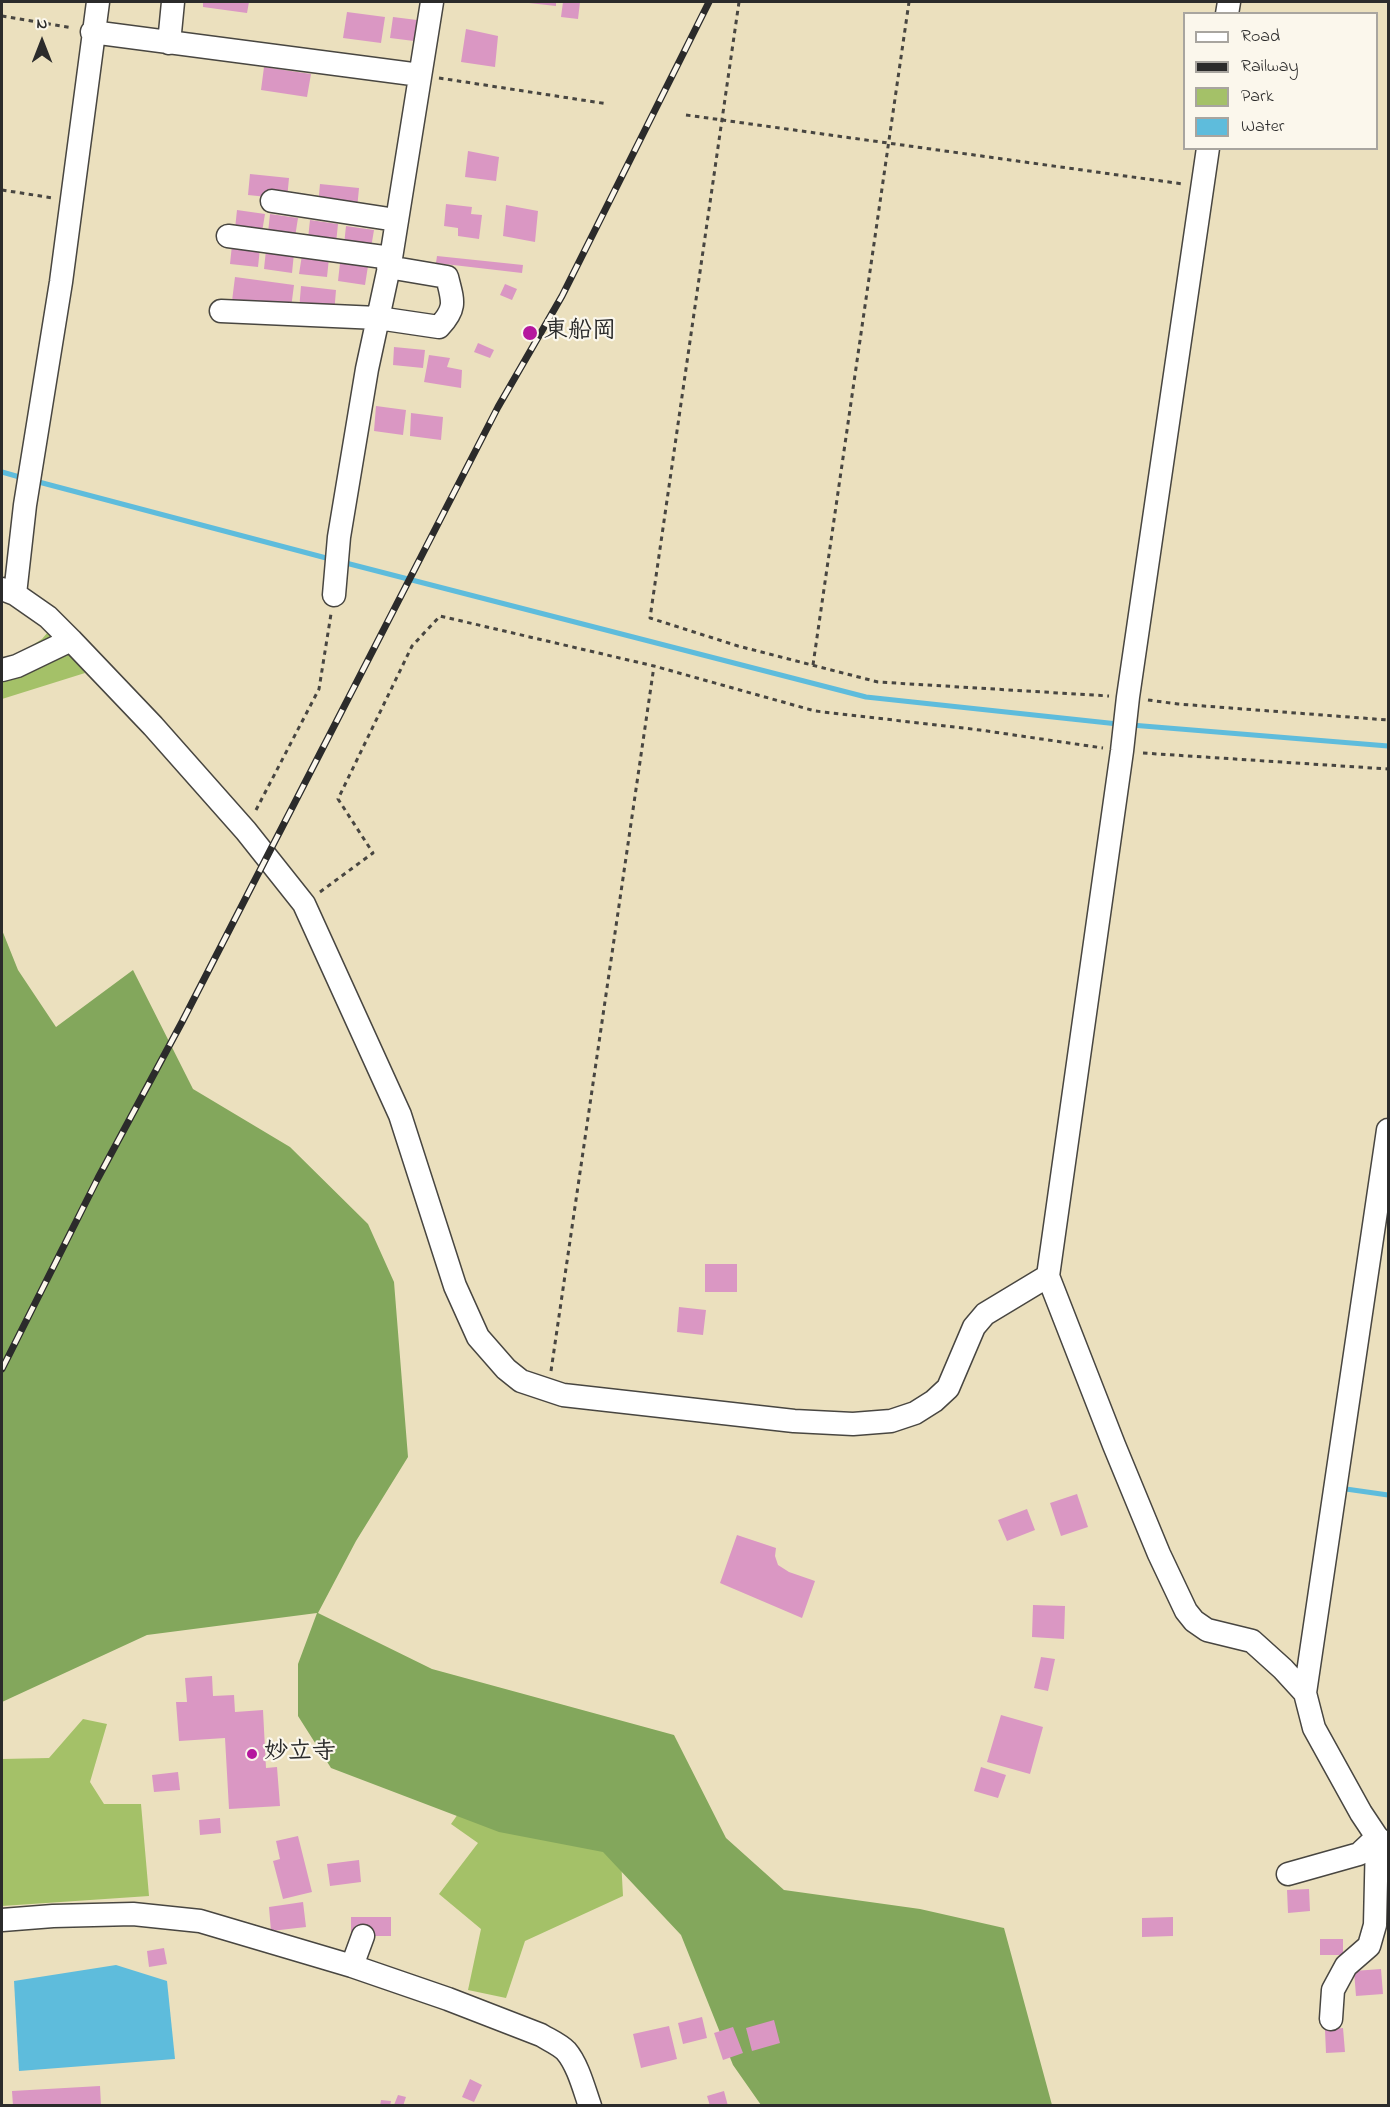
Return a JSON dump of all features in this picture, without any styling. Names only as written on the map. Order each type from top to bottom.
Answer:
[{"type":"street","points":[[98,2],[92,32],[62,282],[25,505],[8,592],[48,617],[153,726],[246,831],[304,904],[400,1114],[455,1286],[478,1336],[506,1369],[521,1381],[563,1395],[794,1421],[853,1424],[891,1421],[915,1413],[934,1401],[948,1388],[974,1327],[985,1314],[1048,1276]]},
{"type":"street","points":[[169,43],[173,2]]},
{"type":"street","points":[[334,595],[339,537],[367,369],[390,263],[432,2]]},
{"type":"street","points":[[92,32],[420,75]]},
{"type":"street","points":[[1208,150],[1128,697],[1048,1276],[1114,1446],[1159,1554],[1186,1611],[1194,1621],[1207,1630],[1252,1641],[1305,1693]]},
{"type":"street","points":[[272,201],[396,220]]},
{"type":"street","points":[[221,311],[378,318],[439,327],[451,314],[452,296],[447,276],[390,263],[228,236]]},
{"type":"street","points":[[2,670],[16,666],[71,640]]},
{"type":"street","points":[[1331,2019],[1334,1990],[1346,1966],[1369,1946],[1375,1925],[1383,1842],[1361,1813],[1314,1728],[1305,1693],[1389,1130]]},
{"type":"street","points":[[1288,1874],[1359,1854],[1383,1842]]},
{"type":"street","points":[[2,1920],[133,1914],[200,1921],[352,1966],[448,1999],[541,2035],[566,2052],[591,2106]]},
{"type":"street","points":[[352,1966],[363,1936]]},
{"type":"path","points":[[739,2],[650,618],[738,646],[878,682],[1128,697],[1178,704],[1389,720]]},
{"type":"path","points":[[813,665],[909,2]]},
{"type":"path","points":[[2,16],[92,32]]},
{"type":"path","points":[[420,75],[608,104]]},
{"type":"path","points":[[686,115],[1202,187]]},
{"type":"path","points":[[2,190],[71,201]]},
{"type":"path","points":[[246,831],[319,689],[334,595]]},
{"type":"path","points":[[304,904],[373,853],[338,799],[412,646],[440,616],[654,666],[815,711],[980,730],[1122,751],[1389,769]]},
{"type":"path","points":[[548,1390],[654,666]]},
{"type":"green space","points":[[53,626],[85,673],[2,699],[2,665],[42,639]]},
{"type":"green space","points":[[2,930],[18,970],[56,1027],[133,970],[193,1089],[290,1147],[368,1224],[394,1282],[408,1457],[356,1541],[318,1613],[432,1669],[674,1735],[726,1838],[784,1890],[920,1909],[1004,1928],[1052,2105],[761,2105],[733,2065],[681,1935],[603,1852],[499,1832],[331,1768],[298,1716],[298,1664],[317,1613],[147,1635],[2,1702]]},
{"type":"green space","points":[[83,1719],[107,1724],[90,1782],[104,1804],[141,1804],[149,1896],[2,1906],[2,1759],[49,1758]]},
{"type":"green space","points":[[510,1740],[621,1859],[623,1896],[525,1941],[506,1998],[468,1990],[481,1929],[439,1894],[478,1843],[451,1824]]},
{"type":"water","points":[[116,1965],[167,1981],[175,2059],[19,2071],[14,1981]]},
{"type":"building","points":[[203,2],[249,2],[247,13],[203,7]]},
{"type":"building","points":[[556,2],[556,6],[529,3]]},
{"type":"building","points":[[563,2],[580,2],[578,19],[561,17]]},
{"type":"building","points":[[347,12],[385,17],[381,43],[343,38]]},
{"type":"building","points":[[393,17],[417,20],[414,41],[390,38]]},
{"type":"building","points":[[466,29],[498,36],[495,67],[461,62]]},
{"type":"building","points":[[264,67],[311,74],[307,97],[261,90]]},
{"type":"building","points":[[468,151],[499,157],[496,181],[465,177]]},
{"type":"building","points":[[250,174],[289,178],[287,199],[248,195]]},
{"type":"building","points":[[320,184],[359,188],[357,209],[318,206]]},
{"type":"building","points":[[446,204],[472,207],[471,214],[482,215],[479,239],[458,236],[458,228],[444,226]]},
{"type":"building","points":[[506,205],[538,211],[535,242],[503,236]]},
{"type":"building","points":[[237,210],[265,214],[262,232],[235,229]]},
{"type":"building","points":[[270,214],[298,218],[295,237],[268,233]]},
{"type":"building","points":[[310,220],[338,224],[336,243],[308,239]]},
{"type":"building","points":[[346,226],[374,230],[371,248],[344,245]]},
{"type":"building","points":[[232,245],[260,248],[258,267],[230,264]]},
{"type":"building","points":[[266,250],[294,253],[292,273],[264,269]]},
{"type":"building","points":[[302,255],[329,258],[327,277],[299,274]]},
{"type":"building","points":[[437,256],[523,265],[522,273],[436,263]]},
{"type":"building","points":[[340,263],[368,266],[365,285],[338,281]]},
{"type":"building","points":[[235,277],[294,285],[291,308],[232,301]]},
{"type":"building","points":[[505,284],[517,289],[512,300],[500,295]]},
{"type":"building","points":[[301,286],[336,290],[334,314],[299,310]]},
{"type":"building","points":[[478,343],[494,350],[490,358],[474,352]]},
{"type":"building","points":[[394,347],[425,350],[423,368],[393,365]]},
{"type":"building","points":[[429,355],[450,358],[447,367],[462,370],[461,388],[424,382]]},
{"type":"building","points":[[376,406],[406,410],[403,435],[374,431]]},
{"type":"building","points":[[411,413],[443,417],[441,440],[410,436]]},
{"type":"building","points":[[705,1264],[737,1264],[737,1292],[705,1292]]},
{"type":"building","points":[[679,1307],[706,1310],[703,1335],[677,1332]]},
{"type":"building","points":[[1077,1494],[1088,1527],[1061,1536],[1050,1503]]},
{"type":"building","points":[[1027,1509],[1035,1530],[1007,1541],[998,1520]]},
{"type":"building","points":[[737,1535],[776,1548],[775,1556],[778,1565],[789,1572],[815,1581],[802,1618],[720,1583]]},
{"type":"building","points":[[1033,1605],[1065,1606],[1064,1639],[1032,1637]]},
{"type":"building","points":[[1041,1657],[1055,1659],[1048,1691],[1034,1688]]},
{"type":"building","points":[[212,1676],[213,1696],[234,1695],[235,1712],[263,1710],[266,1768],[277,1767],[280,1806],[229,1809],[225,1738],[179,1741],[176,1702],[187,1702],[185,1678]]},
{"type":"building","points":[[1001,1715],[1043,1727],[1030,1774],[987,1762]]},
{"type":"building","points":[[981,1767],[1006,1775],[998,1798],[974,1791]]},
{"type":"building","points":[[178,1772],[180,1790],[154,1792],[152,1775]]},
{"type":"building","points":[[220,1818],[221,1833],[200,1835],[199,1820]]},
{"type":"building","points":[[298,1836],[312,1892],[283,1899],[273,1861],[280,1859],[276,1841]]},
{"type":"building","points":[[359,1860],[361,1882],[330,1886],[327,1864]]},
{"type":"building","points":[[1309,1889],[1310,1911],[1288,1913],[1287,1890]]},
{"type":"building","points":[[303,1902],[306,1927],[271,1931],[269,1907]]},
{"type":"building","points":[[351,1917],[391,1917],[391,1936],[351,1936]]},
{"type":"building","points":[[1173,1917],[1173,1936],[1142,1937],[1142,1918]]},
{"type":"building","points":[[1320,1939],[1343,1939],[1343,1955],[1320,1955]]},
{"type":"building","points":[[164,1948],[167,1964],[149,1967],[147,1951]]},
{"type":"building","points":[[1381,1969],[1383,1994],[1356,1996],[1354,1971]]},
{"type":"building","points":[[702,2017],[707,2038],[683,2044],[678,2023]]},
{"type":"building","points":[[774,2020],[780,2043],[752,2051],[746,2028]]},
{"type":"building","points":[[669,2026],[677,2059],[641,2068],[633,2034]]},
{"type":"building","points":[[733,2027],[743,2053],[723,2060],[714,2033]]},
{"type":"building","points":[[1343,2028],[1345,2052],[1326,2053],[1325,2030]]},
{"type":"building","points":[[470,2079],[482,2085],[474,2102],[462,2097]]},
{"type":"building","points":[[100,2086],[101,2106],[13,2106],[12,2091]]},
{"type":"building","points":[[724,2091],[728,2106],[710,2106],[707,2096]]},
{"type":"building","points":[[398,2095],[406,2097],[403,2106],[394,2105]]},
{"type":"building","points":[[381,2100],[391,2101],[390,2106],[380,2106]]},
{"type":"waterway","points":[[2,472],[23,478]]},
{"type":"waterway","points":[[35,481],[330,559]]},
{"type":"waterway","points":[[342,562],[866,697],[1118,724]]},
{"type":"waterway","points":[[1131,725],[1388,746]]},
{"type":"waterway","points":[[1346,1489],[1388,1495]]},
{"type":"railway","points":[[2,1369],[98,1178],[182,1022],[498,407],[562,296],[709,2]]},
{"type":"place","name":"東船岡","points":[[530,333]]},
{"type":"place","name":"妙立寺","points":[[252,1754]]}]
